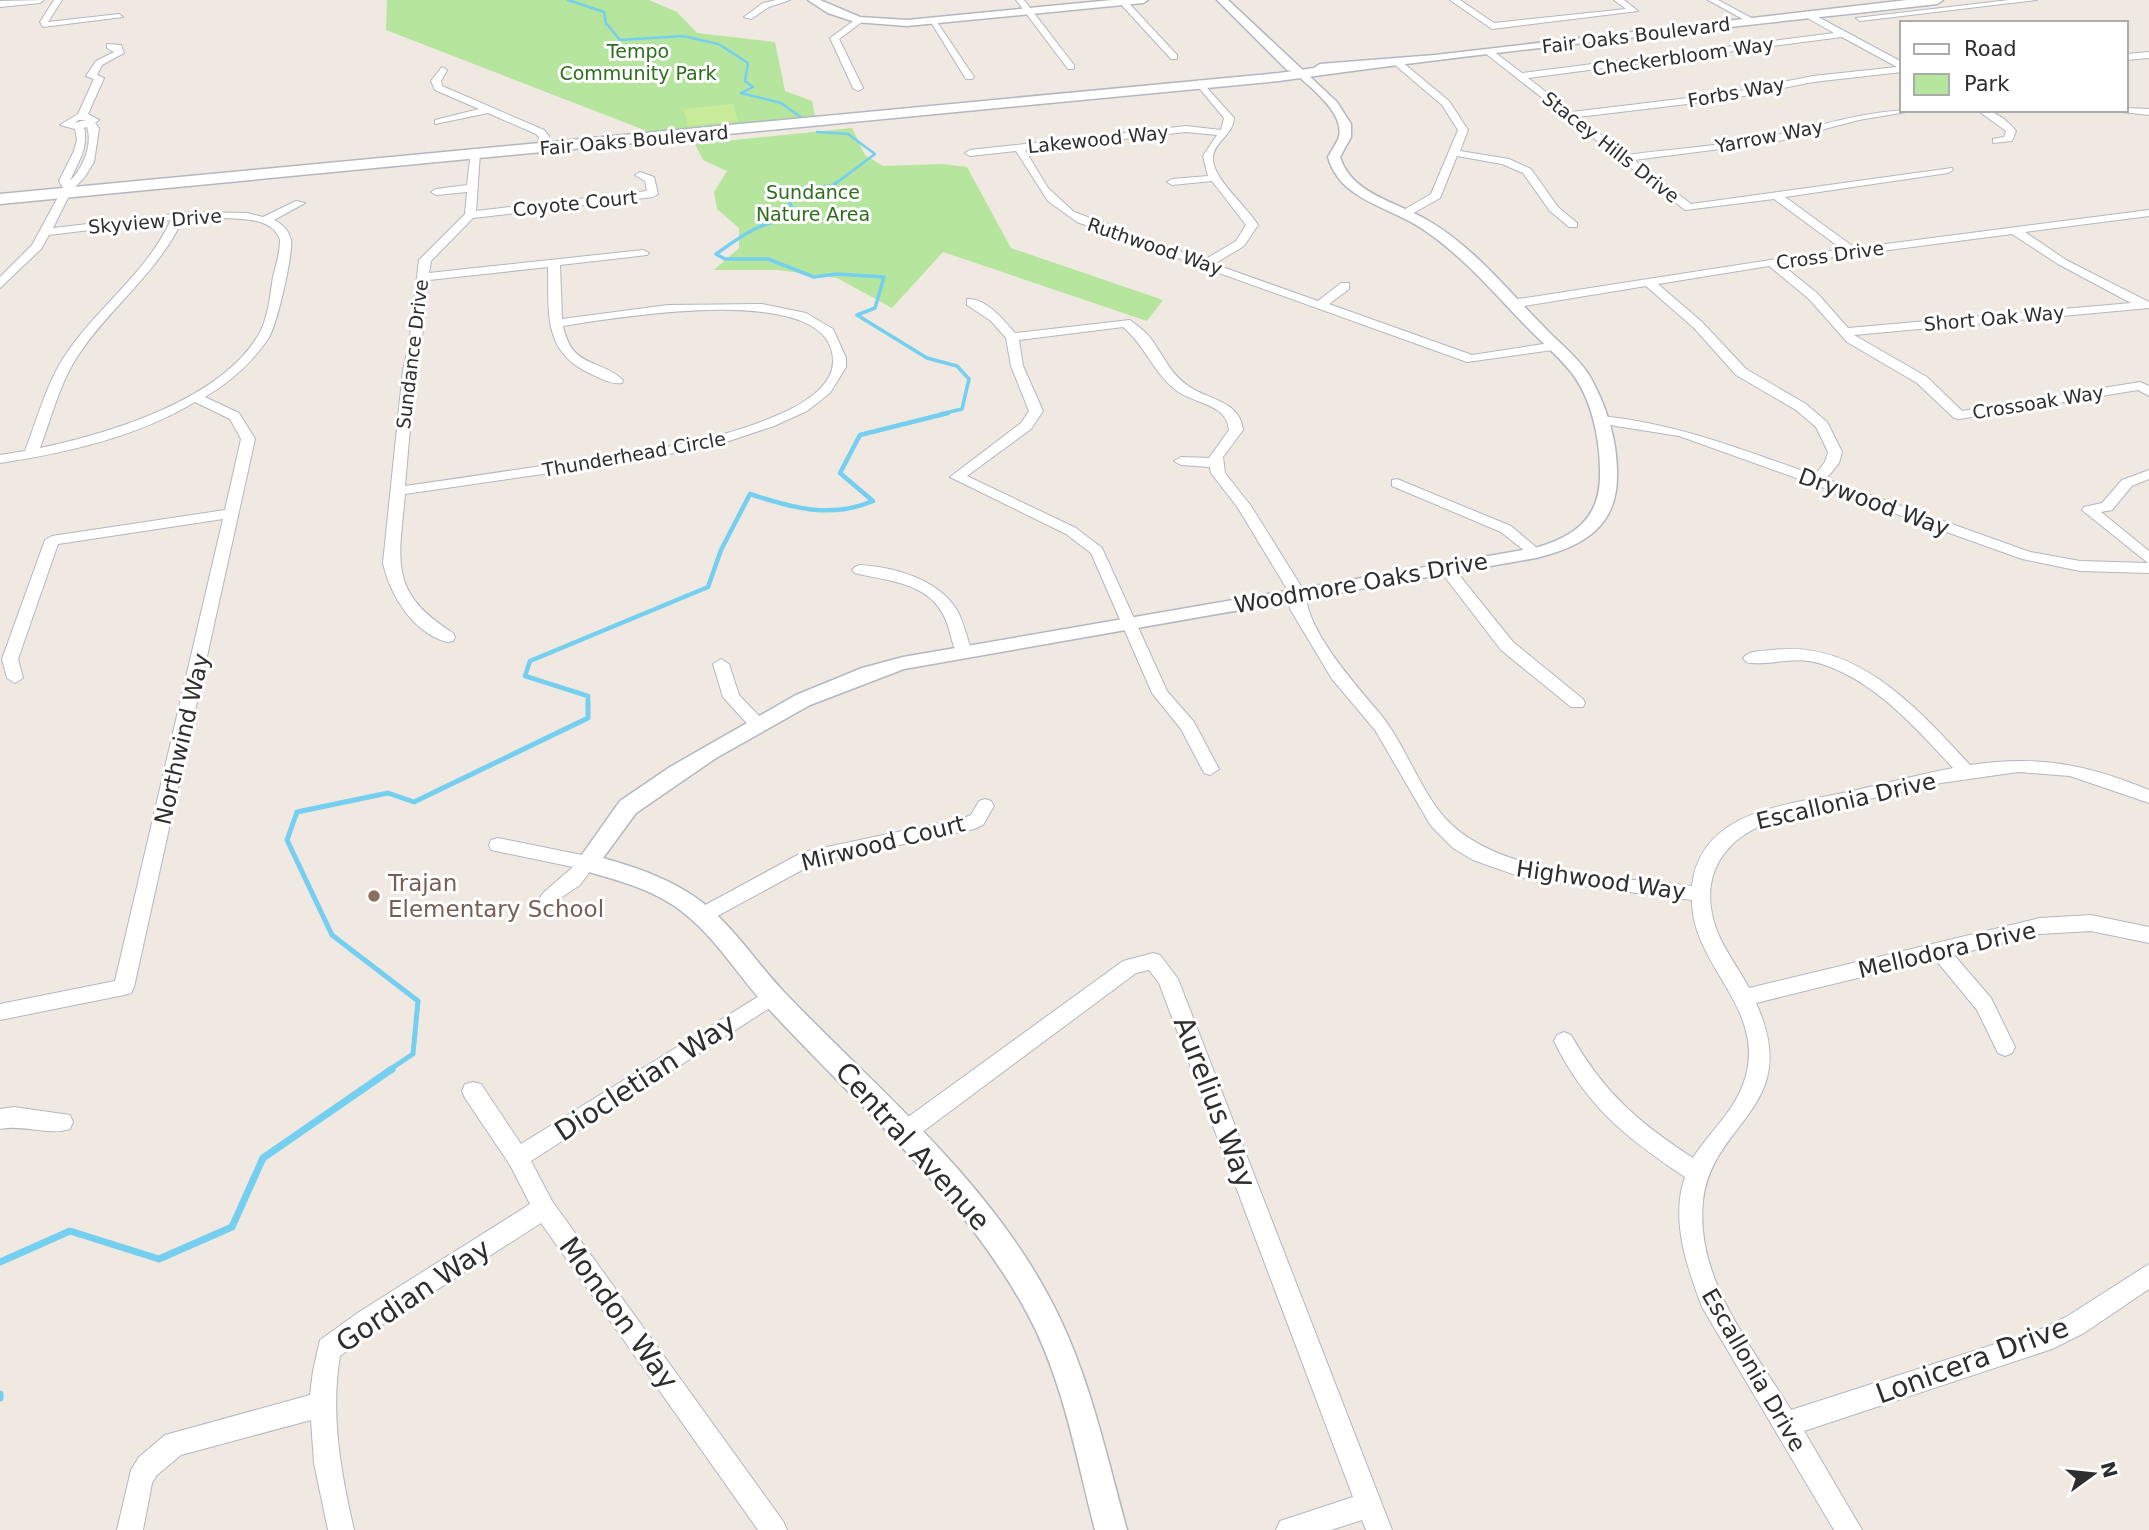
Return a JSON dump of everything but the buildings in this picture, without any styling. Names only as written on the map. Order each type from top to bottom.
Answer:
[{"type":"main road","name":"Fair Oaks Boulevard","points":[[0,199],[67,190],[543,148],[1200,83],[1268,76],[1295,68],[1336,69],[1398,63],[1937,0]]},
{"type":"street","points":[[0,4],[40,0]]},
{"type":"street","points":[[58,0],[44,22],[46,25],[119,17]]},
{"type":"street","points":[[748,17],[766,5],[786,0]]},
{"type":"street","points":[[813,0],[832,11],[859,20],[932,21],[1143,0]]},
{"type":"street","points":[[1020,0],[1072,67]]},
{"type":"street","name":"Woodmore Oaks Drive","points":[[587,863],[614,824],[638,799],[758,725],[853,678],[904,663],[1536,552],[1570,542],[1585,533],[1600,517],[1608,490],[1602,420],[1588,385],[1556,346],[1454,244],[1406,213],[1360,191],[1339,174],[1334,157],[1345,137],[1345,124],[1333,104],[1222,0]]},
{"type":"street","points":[[1454,0],[1492,26],[1634,11],[1618,0]]},
{"type":"street","points":[[1717,0],[1753,21]]},
{"type":"street","points":[[1860,18],[2033,0]]},
{"type":"street","points":[[1122,1],[1174,57]]},
{"type":"street","points":[[1807,14],[1900,66]]},
{"type":"street","points":[[858,88],[834,38],[840,31],[859,20]]},
{"type":"street","points":[[932,21],[969,77]]},
{"type":"street","name":"Checkerbloom Way","points":[[1520,76],[1844,34]]},
{"type":"street","points":[[67,190],[64,181],[79,151],[84,122],[100,78],[91,76],[99,63],[119,54],[118,47],[110,46]]},
{"type":"street","name":"Stacey Hills Drive","points":[[1490,53],[1689,208],[1779,197],[1838,184],[1948,170]]},
{"type":"street","points":[[2128,57],[2149,55]]},
{"type":"street","points":[[1398,63],[1452,109],[1462,122],[1463,130],[1436,196],[1406,213]]},
{"type":"street","name":"Forbs Way","points":[[1569,115],[1729,96],[1798,81],[1900,67]]},
{"type":"street","points":[[442,70],[436,81],[438,88],[540,132],[544,136],[543,148]]},
{"type":"street","points":[[1200,83],[1229,118],[1225,133],[1213,146],[1208,159],[1216,178],[1248,218],[1252,229],[1242,242],[1205,264]]},
{"type":"street","points":[[438,122],[488,110]]},
{"type":"street","points":[[2128,111],[2149,112]]},
{"type":"street","name":"Yarrow Way","points":[[1625,159],[1775,139],[1859,117],[1900,112]]},
{"type":"street","points":[[1986,112],[2000,120],[2011,131],[2008,139],[1997,141]]},
{"type":"street","points":[[0,284],[37,247],[67,190],[82,173],[95,149],[94,128],[84,122]]},
{"type":"street","name":"Lakewood Way","points":[[970,153],[1186,129],[1225,133]]},
{"type":"street","name":"Ruthwood Way","points":[[1019,148],[1052,201],[1065,213],[1471,359],[1556,346]]},
{"type":"street","points":[[79,151],[95,149]]},
{"type":"street","points":[[470,215],[475,153]]},
{"type":"street","points":[[1455,153],[1505,161],[1527,171],[1554,208],[1573,225]]},
{"type":"street","points":[[68,174],[82,173]]},
{"type":"street","name":"Coyote Court","points":[[470,215],[653,194],[650,180],[640,175]]},
{"type":"street","points":[[1172,182],[1216,178]]},
{"type":"street","points":[[436,192],[472,188]]},
{"type":"street","points":[[1779,197],[1853,251]]},
{"type":"street","points":[[265,220],[300,202]]},
{"type":"street","name":"Skyview Drive","points":[[45,232],[219,214],[265,220]]},
{"type":"street","name":"Sundance Drive","points":[[447,637],[410,608],[393,578],[391,563],[425,260],[459,230],[470,215]]},
{"type":"street","name":"Cross Drive","points":[[1512,304],[1651,284],[1771,262],[2147,215]]},
{"type":"street","points":[[30,454],[73,353],[133,288],[167,241],[178,217]]},
{"type":"street","points":[[0,459],[30,454],[126,428],[193,397],[241,363],[258,344],[268,325],[287,244],[283,230],[265,220]]},
{"type":"street","points":[[2015,231],[2062,262],[2147,306]]},
{"type":"street","points":[[422,277],[643,253]]},
{"type":"street","points":[[554,261],[558,338],[571,359],[617,380]]},
{"type":"street","name":"Crossoak Way","points":[[1771,262],[1813,296],[1844,332],[1875,356],[1922,380],[1959,415],[2140,386],[2149,392]]},
{"type":"street","points":[[0,273],[13,273]]},
{"type":"street","points":[[1651,284],[1698,325],[1741,372],[1801,407],[1822,425],[1835,453],[1832,463],[1818,481]]},
{"type":"street","points":[[1320,305],[1345,286]]},
{"type":"street","points":[[971,302],[995,318],[1012,337],[1017,366],[1036,407],[1026,426],[957,477],[1084,539],[1102,558],[1131,623],[1133,636],[1160,693],[1188,726],[1210,769]]},
{"type":"street","name":"Thunderhead Circle","points":[[397,491],[719,442],[777,420],[808,404],[833,381],[840,363],[837,345],[821,326],[799,315],[758,305],[714,305],[557,323]]},
{"type":"street","name":"Short Oak Way","points":[[1844,332],[2147,306]]},
{"type":"street","points":[[1012,337],[1126,323],[1143,337],[1171,380],[1186,391],[1217,403],[1232,415],[1236,430],[1219,452],[1215,463],[1181,461]]},
{"type":"street","name":"Northwind Way","points":[[0,1012],[124,987],[247,447],[246,428],[233,413],[193,397]]},
{"type":"street","name":"Drywood Way","points":[[1602,420],[1642,424],[1683,433],[1989,544],[2051,563],[2113,569],[2149,568]]},
{"type":"street","name":"Highwood Way","points":[[1215,463],[1218,473],[1244,506],[1298,594],[1298,609],[1338,675],[1381,726],[1437,821],[1460,843],[1503,865],[1527,872],[1700,894]]},
{"type":"street","points":[[2149,474],[2127,483],[2107,507],[2089,510],[2149,559]]},
{"type":"street","points":[[1397,483],[1506,528],[1536,552]]},
{"type":"street","points":[[15,678],[10,659],[52,540],[233,513]]},
{"type":"street","points":[[1446,568],[1507,646],[1577,702]]},
{"type":"street","points":[[860,570],[887,572],[936,596],[951,613],[964,652]]},
{"type":"street","points":[[1751,658],[1792,654],[1806,656],[1860,675],[1895,698],[1967,772]]},
{"type":"street","points":[[721,664],[732,697],[758,725]]},
{"type":"street","name":"Escallonia Drive","points":[[1849,1530],[1714,1307],[1700,1272],[1692,1239],[1691,1208],[1698,1173],[1711,1148],[1737,1119],[1750,1097],[1758,1072],[1757,1034],[1746,997],[1706,927],[1700,894],[1712,853],[1725,838],[1752,821],[1998,767],[2044,766],[2091,776],[2149,797]]},
{"type":"street","name":"Mirwood Court","points":[[703,915],[810,857],[968,824],[977,820],[985,806]]},
{"type":"street","name":"Central Avenue","points":[[498,845],[587,863],[660,887],[703,915],[772,996],[905,1132],[982,1220],[1012,1260],[1039,1306],[1061,1356],[1111,1530]]},
{"type":"street","points":[[550,898],[573,880],[587,863]]},
{"type":"street","name":"Mellodora Drive","points":[[1746,997],[2040,926],[2091,923],[2149,935]]},
{"type":"street","points":[[1940,952],[1984,1004],[2005,1047]]},
{"type":"street","name":"Aurelius Way","points":[[905,1132],[1130,967],[1153,961],[1168,979],[1379,1530]]},
{"type":"street","name":"Diocletian Way","points":[[517,1158],[772,996]]},
{"type":"street","points":[[1564,1041],[1579,1072],[1613,1114],[1633,1131],[1698,1173]]},
{"type":"street","name":"Mondon Way","points":[[473,1091],[517,1158],[544,1208],[774,1530]]},
{"type":"street","points":[[0,1119],[14,1116],[62,1122]]},
{"type":"street","name":"Gordian Way","points":[[341,1530],[328,1480],[323,1404],[329,1349],[341,1338],[544,1208]]},
{"type":"street","name":"Lonicera Drive","points":[[1784,1425],[2043,1341],[2075,1325],[2149,1275]]},
{"type":"street","points":[[130,1530],[140,1479],[148,1466],[174,1444],[323,1404]]},
{"type":"street","points":[[1289,1530],[1369,1505]]},
{"type":"green space","name":"Tempo Community Park","points":[[387,0],[649,0],[677,12],[697,33],[775,42],[785,91],[812,101],[815,116],[652,133],[386,30]]},
{"type":"green space","points":[[733,104],[738,121],[688,126],[684,109]]},
{"type":"green space","name":"Sundance Nature Area","points":[[852,128],[865,155],[883,166],[941,164],[967,167],[1011,248],[1163,300],[1147,321],[943,252],[892,308],[837,278],[778,270],[714,270],[739,248],[739,228],[717,209],[714,192],[727,171],[703,160],[695,144]]},
{"type":"waterway","points":[[568,0],[604,12],[606,24]]},
{"type":"waterway","points":[[607,24],[620,40],[683,36],[718,44]]},
{"type":"waterway","points":[[720,45],[748,63],[745,81],[753,87],[741,93],[781,103],[802,118]]},
{"type":"waterway","points":[[817,132],[848,134],[875,154],[835,184]]},
{"type":"waterway","points":[[837,182],[832,186],[803,188],[787,197],[798,220],[764,225],[745,234],[716,254],[725,259],[768,259],[814,277],[836,274],[884,277],[875,308],[857,315],[927,358],[957,366],[969,379],[962,409],[941,414]]},
{"type":"waterway","points":[[389,1070],[413,1054],[418,1001],[332,935],[287,840],[297,812],[388,793],[414,802],[588,718],[588,696],[525,676],[530,661],[708,587],[721,550],[750,494],[781,504],[827,510],[873,501],[840,473],[860,435],[948,413]]},
{"type":"waterway","points":[[0,1262],[70,1231],[159,1259],[232,1227],[263,1158],[392,1069]]},
{"type":"place","name":"Trajan Elementary School","points":[[374,896]]}]
